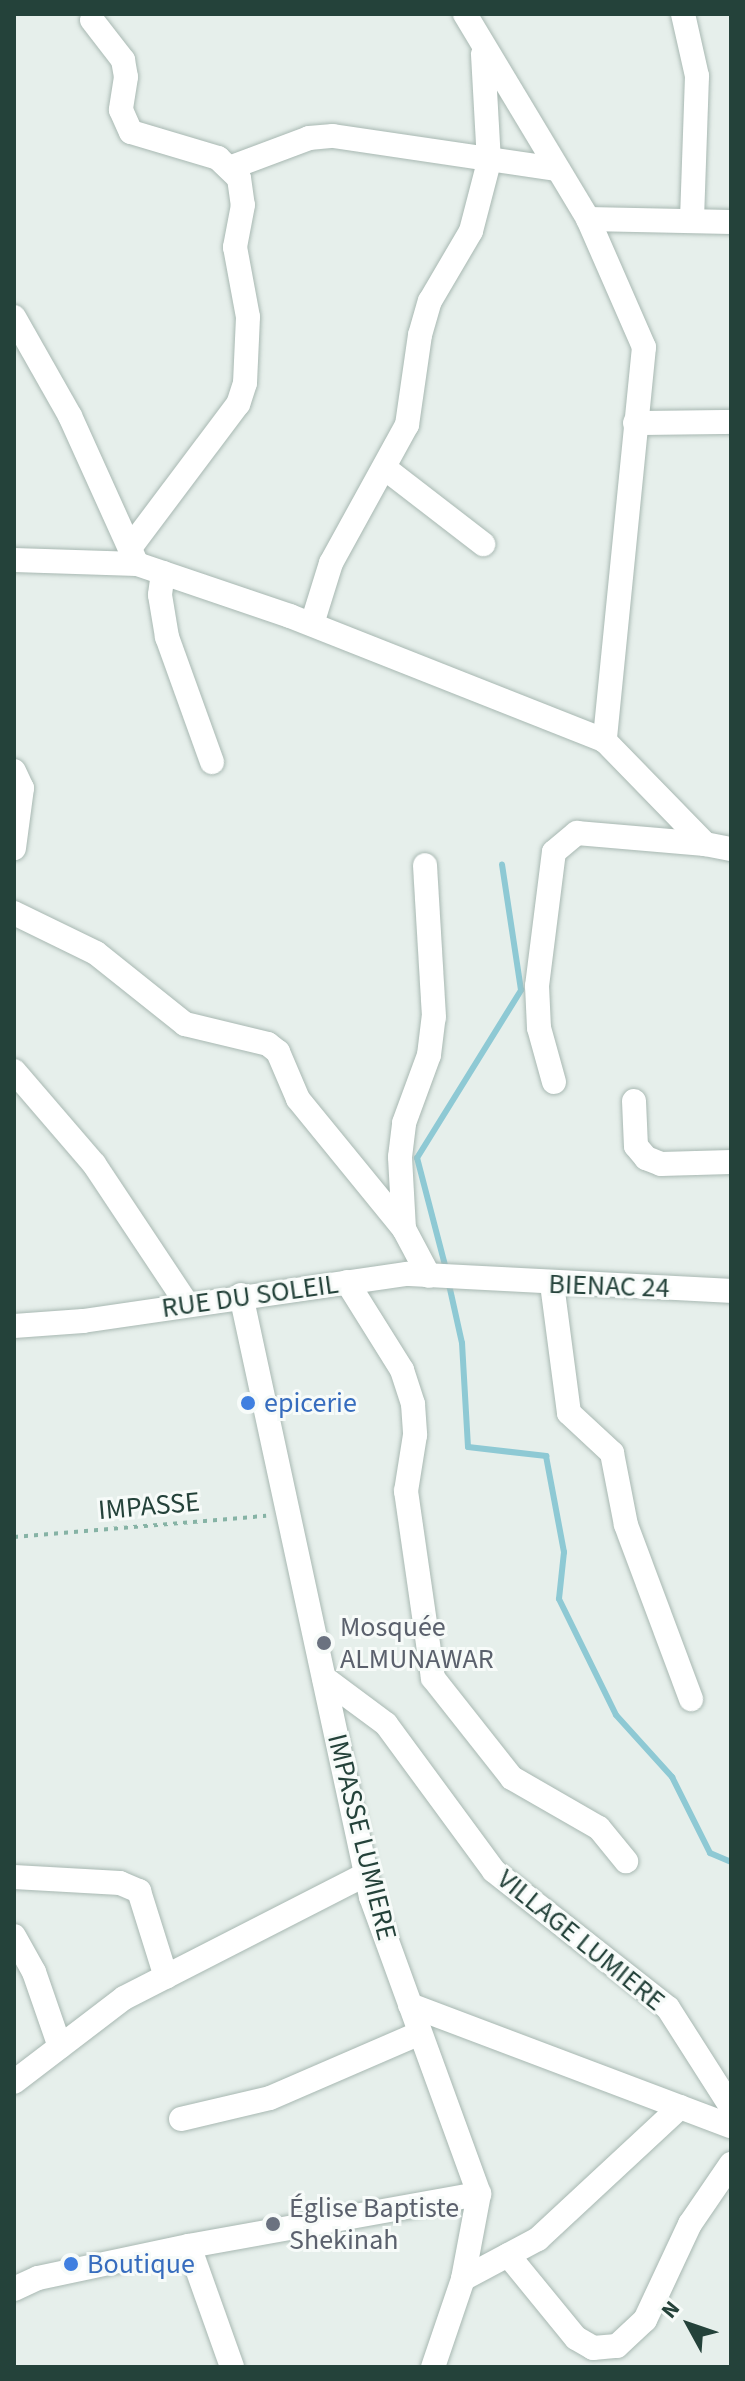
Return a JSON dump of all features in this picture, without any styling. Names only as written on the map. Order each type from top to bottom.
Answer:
[{"type":"street","points":[[465,14],[483,51],[588,219],[644,347],[605,741]]},
{"type":"street","points":[[683,14],[697,76],[692,221]]},
{"type":"street","points":[[92,20],[123,60],[126,77],[121,110],[131,132],[218,158],[232,167],[243,205],[235,247],[248,317],[245,383],[227,421],[133,556]]},
{"type":"street","points":[[312,624],[345,535],[386,469],[407,425],[420,335],[430,301],[471,231],[489,162],[483,51]]},
{"type":"street","points":[[232,167],[309,138],[333,136],[489,162],[556,169]]},
{"type":"street","points":[[588,219],[731,222]]},
{"type":"street","points":[[14,317],[70,416],[133,556]]},
{"type":"street","points":[[635,423],[731,422]]},
{"type":"street","points":[[386,469],[483,544]]},
{"type":"street","points":[[14,560],[133,556],[163,573],[312,624],[605,741],[705,844]]},
{"type":"street","points":[[163,573],[164,626],[212,762]]},
{"type":"street","points":[[14,771],[22,788],[14,848]]},
{"type":"street","points":[[554,1082],[539,1028],[537,986],[554,852],[577,833],[731,849]]},
{"type":"street","points":[[418,1275],[404,1229],[400,1157],[404,1123],[429,1055],[434,1017],[425,865]]},
{"type":"street","points":[[14,913],[96,953],[185,1024],[268,1044],[322,1132],[404,1229]]},
{"type":"street","points":[[14,1071],[94,1164],[187,1304]]},
{"type":"street","points":[[634,1101],[636,1146],[646,1158],[661,1164],[731,1162]]},
{"type":"street","name":"RUE DU SOLEIL","points":[[14,1326],[418,1275],[486,1282]]},
{"type":"street","points":[[347,1282],[402,1370],[413,1404],[415,1435],[406,1491],[433,1678],[512,1778],[599,1828],[626,1861]]},
{"type":"street","name":"BIENAC 24","points":[[486,1282],[731,1291]]},
{"type":"street","points":[[552,1284],[569,1413],[612,1453],[626,1525],[691,1699]]},
{"type":"street","name":"IMPASSE LUMIERE","points":[[241,1295],[366,1874],[479,2194]]},
{"type":"street","name":"VILLAGE LUMIERE","points":[[324,1678],[386,1724],[494,1871],[668,2008],[731,2107]]},
{"type":"street","points":[[14,2082],[124,1998],[366,1874]]},
{"type":"street","points":[[14,1877],[120,1883],[139,1891],[166,1977]]},
{"type":"street","points":[[14,1936],[34,1972],[60,2047]]},
{"type":"street","points":[[410,2005],[731,2126]]},
{"type":"street","points":[[181,2119],[283,2093],[420,2033]]},
{"type":"street","points":[[463,2279],[538,2239],[680,2107]]},
{"type":"street","points":[[508,2255],[576,2338],[593,2348],[617,2346],[645,2320],[690,2224],[731,2164]]},
{"type":"street","points":[[14,2289],[38,2278],[189,2246],[479,2194],[463,2279],[433,2367]]},
{"type":"street","points":[[189,2246],[232,2367]]},
{"type":"path","name":"IMPASSE","points":[[14,1537],[288,1514]]},
{"type":"waterway","points":[[446,1269],[417,1158],[521,990],[502,864]]},
{"type":"waterway","points":[[448,1280],[462,1343],[468,1447],[546,1456],[564,1552],[559,1599],[616,1715],[672,1777],[710,1853],[731,1862]]},
{"type":"place","name":"epicerie","points":[[248,1403]]},
{"type":"place","name":"Mosquée ALMUNAWAR","points":[[324,1643]]},
{"type":"place","name":"Église Baptiste Shekinah","points":[[273,2224]]},
{"type":"place","name":"Boutique","points":[[71,2264]]}]
